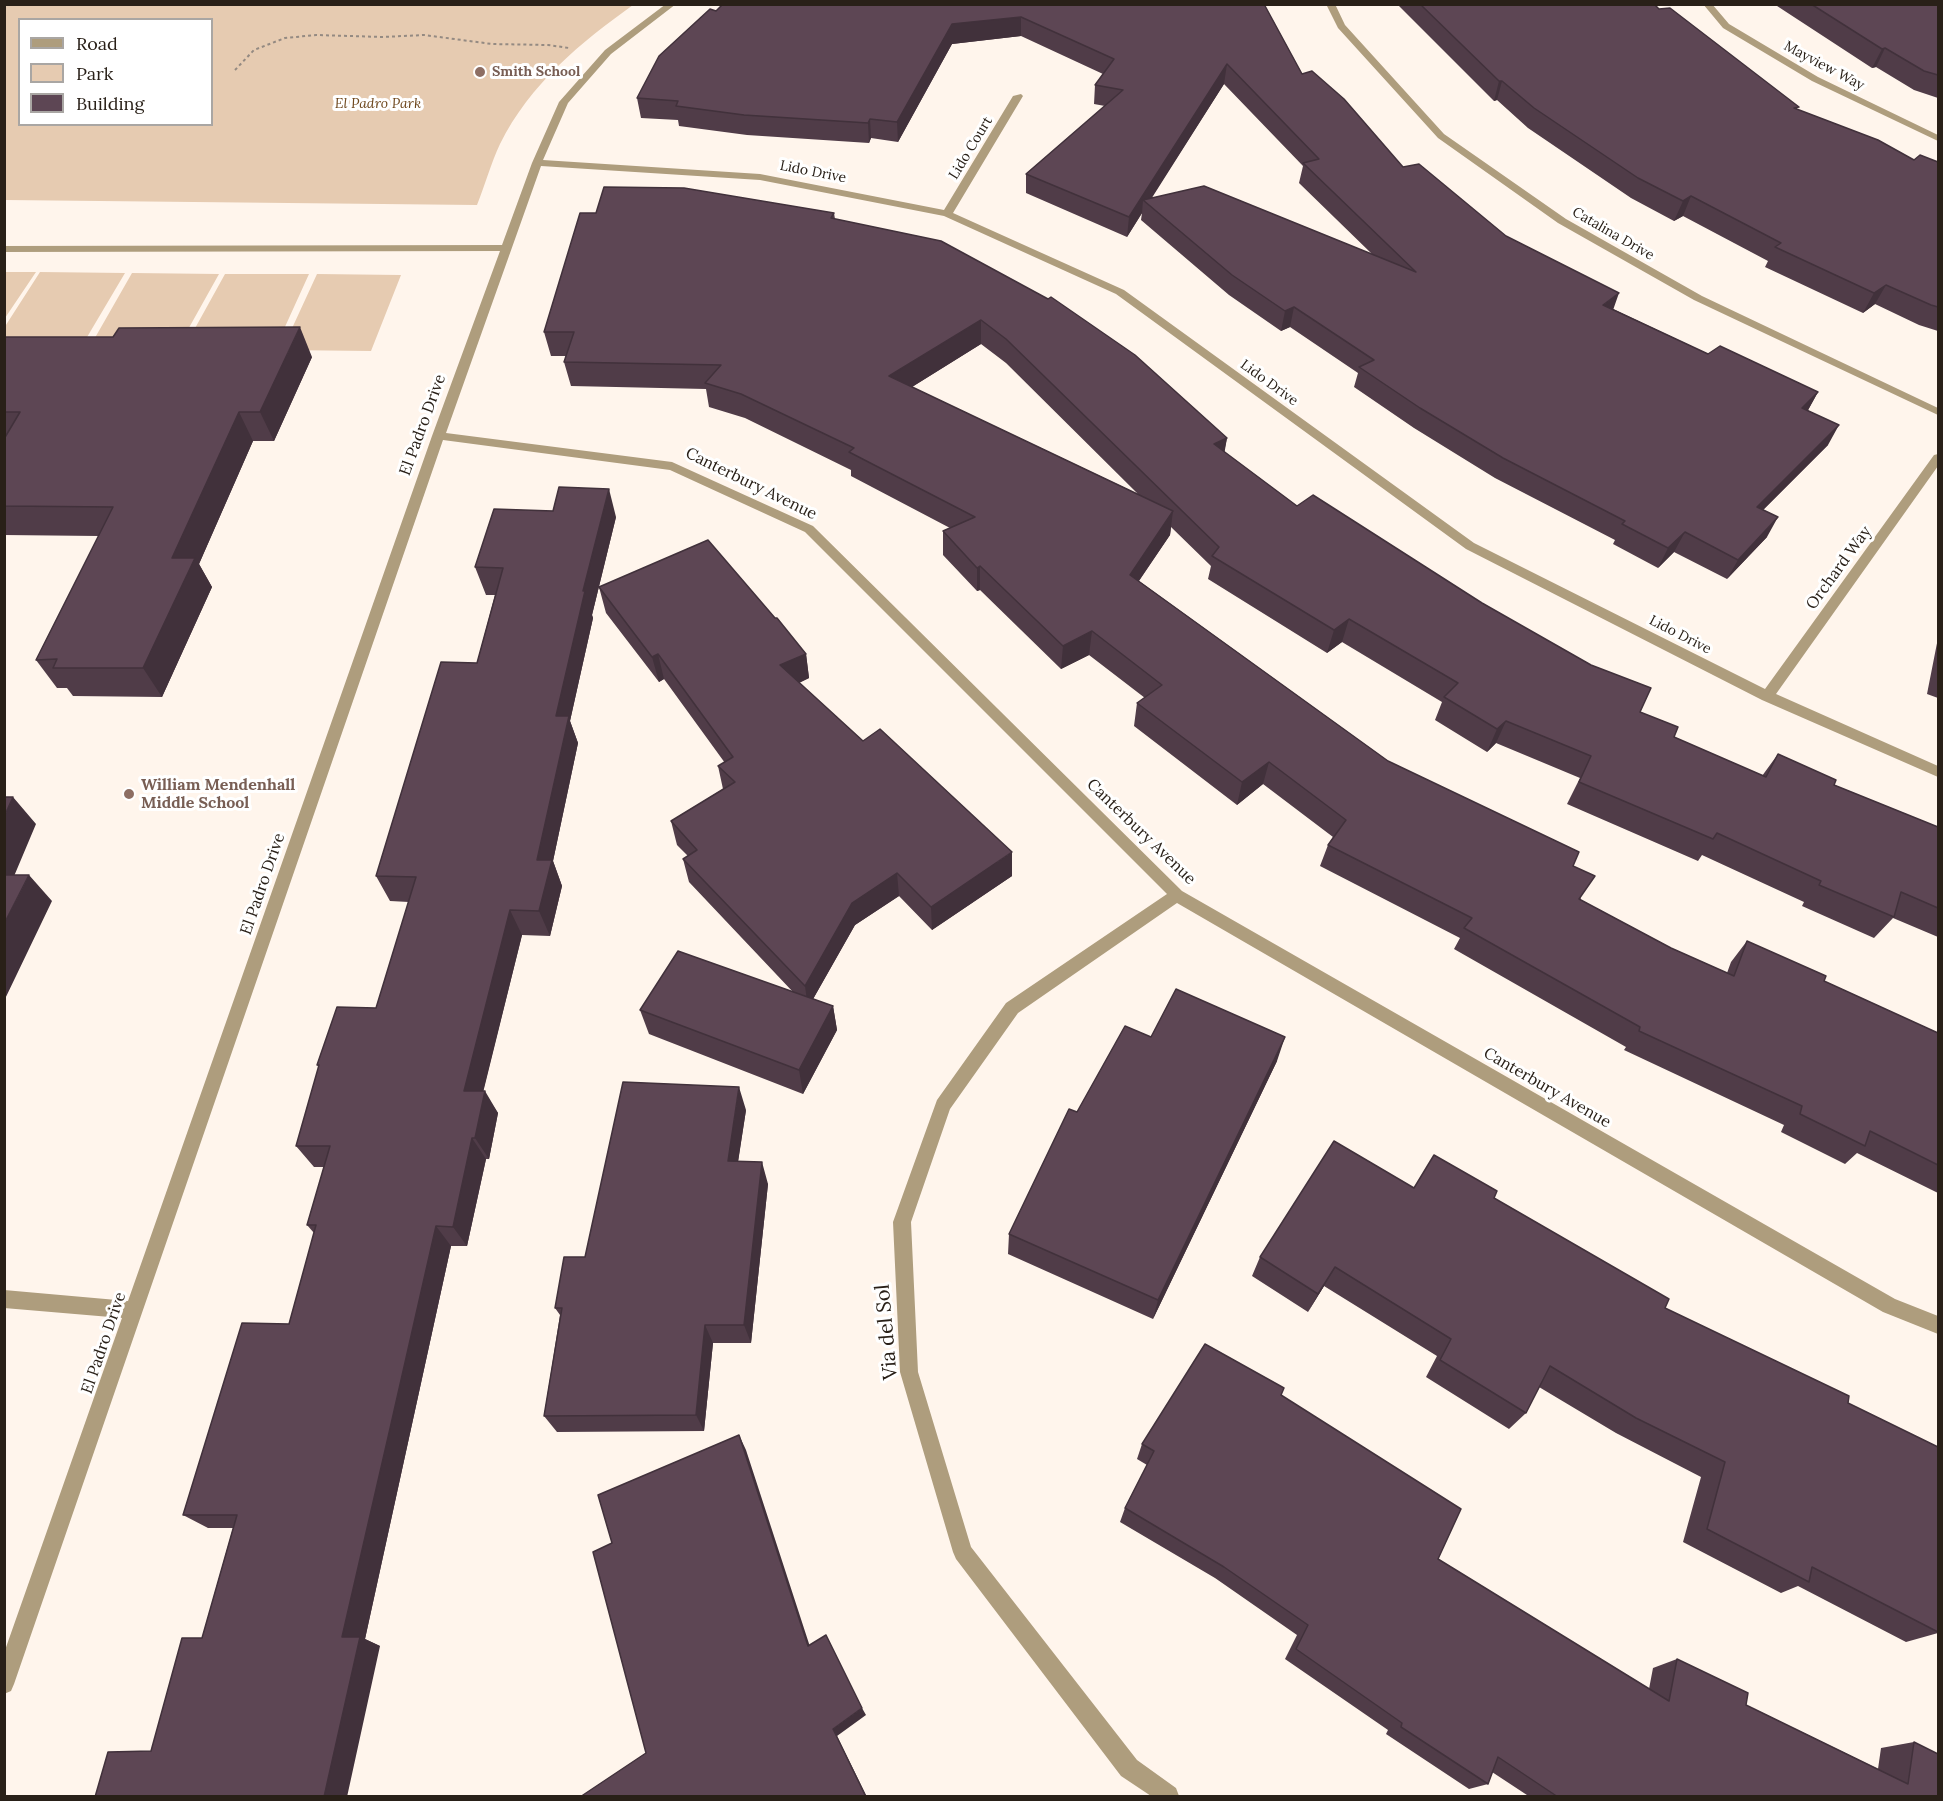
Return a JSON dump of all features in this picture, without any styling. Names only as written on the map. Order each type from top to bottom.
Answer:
[{"type":"street","name":"El Padro Drive","points":[[4,1684],[438,436],[537,163],[564,102],[608,52],[672,4]]},
{"type":"street","name":"Catalina Drive","points":[[1330,4],[1341,26],[1441,136],[1562,221],[1698,298],[1938,412]]},
{"type":"street","name":"Mayview Way","points":[[1707,4],[1726,26],[1815,79],[1938,138]]},
{"type":"street","name":"Lido Court","points":[[947,214],[1018,96]]},
{"type":"street","name":"Lido Drive","points":[[537,163],[760,177],[947,214],[1120,292],[1470,546],[1767,696],[1938,772]]},
{"type":"street","points":[[4,249],[506,248]]},
{"type":"street","name":"Canterbury Avenue","points":[[438,436],[672,466],[809,529],[1177,895],[1889,1306],[1938,1325]]},
{"type":"street","name":"Orchard Way","points":[[1767,696],[1938,458]]},
{"type":"street","name":"Via del Sol","points":[[1168,1797],[1129,1768],[963,1552],[909,1372],[902,1222],[944,1105],[1012,1008],[1177,895]]},
{"type":"street","points":[[4,1299],[134,1310]]},
{"type":"path","points":[[235,70],[254,50],[285,38],[316,35],[383,38],[424,35],[492,44],[548,45],[579,49]]},
{"type":"green space","name":"El Padro Park","points":[[5,4],[633,4],[558,66],[526,102],[500,144],[477,205],[5,200]]},
{"type":"green space","points":[[4,272],[36,272],[5,318]]},
{"type":"green space","points":[[40,272],[125,273],[80,349],[5,348],[4,328]]},
{"type":"green space","points":[[132,273],[219,274],[176,351],[88,350]]},
{"type":"green space","points":[[225,274],[309,274],[274,351],[183,350]]},
{"type":"green space","points":[[317,274],[401,275],[371,351],[282,350]]},
{"type":"building","points":[[723,4],[1264,4],[1302,74],[1312,71],[1344,99],[1403,167],[1419,164],[1506,236],[1619,293],[1603,305],[1708,354],[1720,346],[1818,392],[1802,408],[1839,425],[1757,507],[1778,517],[1738,560],[1685,532],[1668,548],[1622,524],[1625,521],[1503,458],[1420,408],[1359,367],[1374,360],[1294,307],[1285,311],[1232,275],[1143,200],[1204,186],[1416,272],[1303,163],[1319,159],[1227,64],[1129,217],[1026,174],[1123,90],[1095,85],[1114,59],[1021,17],[952,24],[897,122],[870,119],[868,123],[744,115],[676,106],[678,101],[637,98],[659,56],[710,9],[716,11]]},
{"type":"building","points":[[1420,4],[1654,4],[1659,9],[1670,8],[1799,107],[1794,108],[1878,140],[1914,160],[1920,155],[1938,162],[1938,307],[1886,285],[1874,293],[1775,247],[1781,243],[1691,196],[1683,201],[1638,178],[1534,108],[1502,81],[1499,81]]},
{"type":"building","points":[[1811,4],[1938,4],[1938,75],[1924,71],[1885,48],[1882,49]]},
{"type":"building","points":[[604,187],[684,188],[834,213],[831,218],[941,241],[1048,299],[1051,297],[1135,355],[1227,438],[1214,444],[1297,506],[1313,495],[1482,603],[1591,665],[1651,688],[1640,712],[1678,727],[1674,737],[1766,777],[1778,754],[1836,780],[1834,785],[1938,827],[1938,908],[1901,892],[1894,917],[1819,885],[1821,881],[1717,833],[1713,839],[1579,782],[1591,756],[1506,721],[1497,729],[1444,697],[1458,683],[1349,619],[1334,630],[1212,556],[1219,547],[1006,339],[981,320],[889,376],[1173,511],[1130,575],[1388,761],[1579,852],[1573,866],[1595,876],[1579,899],[1671,948],[1734,976],[1747,941],[1826,976],[1824,981],[1938,1033],[1938,1165],[1870,1131],[1865,1146],[1800,1114],[1802,1106],[1639,1031],[1640,1027],[1464,928],[1472,918],[1328,845],[1346,820],[1269,762],[1242,782],[1137,703],[1162,685],[1092,631],[1063,646],[980,566],[977,568],[943,531],[975,517],[849,452],[854,448],[741,394],[705,383],[721,365],[564,362],[574,332],[544,332],[580,213],[596,213]]},
{"type":"building","points":[[300,327],[260,412],[239,412],[172,558],[195,558],[143,668],[53,668],[57,659],[36,660],[113,507],[4,506],[4,439],[20,412],[4,412],[4,337],[113,337],[119,328]]},
{"type":"building","points":[[559,487],[609,489],[583,591],[585,591],[556,716],[569,716],[537,860],[552,860],[539,911],[510,910],[464,1091],[485,1091],[475,1138],[472,1138],[453,1227],[436,1226],[342,1637],[360,1637],[324,1797],[95,1797],[108,1752],[151,1751],[182,1638],[202,1638],[237,1515],[183,1515],[242,1323],[289,1324],[316,1225],[307,1225],[330,1146],[296,1146],[319,1065],[317,1065],[337,1007],[376,1008],[416,877],[376,876],[441,662],[477,663],[503,568],[475,567],[494,509],[553,511]]},
{"type":"building","points":[[708,540],[806,654],[780,665],[863,741],[880,729],[1012,852],[931,907],[897,873],[852,903],[805,986],[683,859],[697,850],[671,821],[735,782],[718,766],[733,757],[658,654],[652,657],[599,587]]},
{"type":"building","points":[[4,797],[13,797],[4,817]]},
{"type":"building","points":[[4,875],[29,875],[4,924]]},
{"type":"building","points":[[678,951],[833,1006],[799,1070],[640,1010]]},
{"type":"building","points":[[1176,989],[1285,1037],[1158,1300],[1009,1234],[1069,1109],[1077,1112],[1125,1026],[1151,1037]]},
{"type":"building","points":[[623,1082],[739,1087],[728,1161],[762,1162],[744,1325],[705,1325],[696,1415],[544,1416],[562,1308],[555,1308],[564,1257],[585,1257]]},
{"type":"building","points":[[1334,1141],[1414,1188],[1434,1155],[1497,1191],[1494,1198],[1669,1299],[1665,1308],[1849,1396],[1848,1403],[1938,1447],[1938,1632],[1812,1567],[1809,1582],[1707,1529],[1725,1462],[1636,1418],[1550,1366],[1526,1413],[1440,1360],[1451,1339],[1335,1267],[1318,1294],[1260,1257]]},
{"type":"building","points":[[1205,1344],[1284,1388],[1281,1395],[1461,1509],[1438,1559],[1669,1701],[1677,1659],[1748,1693],[1746,1705],[1908,1784],[1914,1742],[1938,1754],[1938,1797],[1558,1797],[1498,1757],[1488,1784],[1401,1727],[1402,1723],[1296,1649],[1308,1625],[1224,1567],[1125,1508],[1154,1451],[1142,1444]]},
{"type":"building","points":[[739,1435],[808,1646],[826,1635],[862,1708],[833,1729],[866,1797],[580,1797],[646,1753],[593,1552],[612,1543],[598,1495]]},
{"type":"place","name":"Smith School","points":[[480,72]]},
{"type":"place","name":"William Mendenhall Middle School","points":[[129,794]]}]
